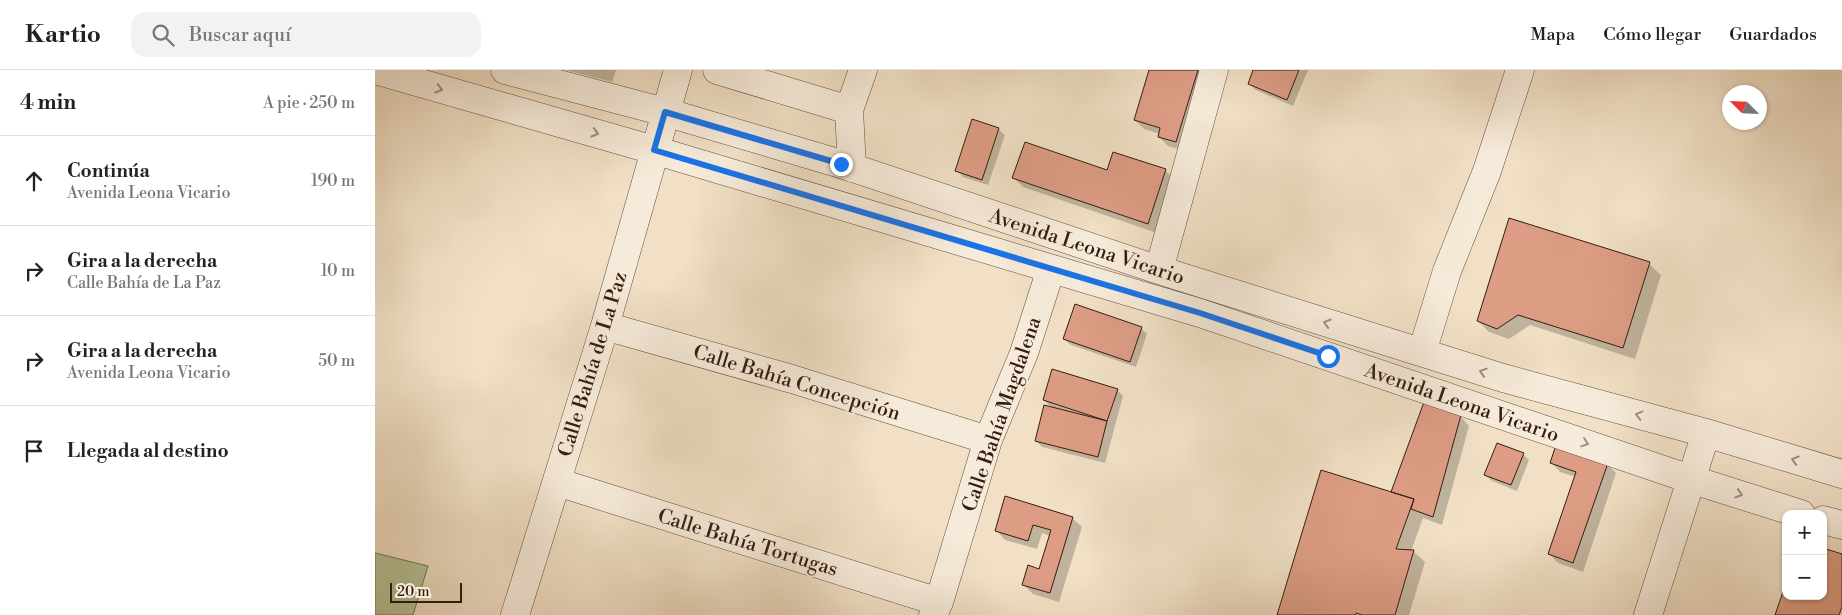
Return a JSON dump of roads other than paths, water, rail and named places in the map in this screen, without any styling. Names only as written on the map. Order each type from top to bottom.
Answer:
[{"type":"street","name":"Avenida Leona Vicario","points":[[375,70],[654,150],[1200,313],[1690,479],[1788,510]]},
{"type":"street","name":"Avenida Leona Vicario","points":[[505,70],[665,112],[853,168],[1159,270],[1550,392],[1706,433],[1842,474]]},
{"type":"street","name":"Calle Bahía de La Paz","points":[[515,615],[605,326],[678,70]]},
{"type":"street","points":[[717,70],[849,110]]},
{"type":"street","points":[[853,168],[849,110],[863,70]]},
{"type":"street","points":[[1159,270],[1214,70]]},
{"type":"street","points":[[1422,352],[1447,271],[1487,171],[1520,70]]},
{"type":"street","name":"Calle Bahía Magdalena","points":[[936,608],[988,440],[1024,352],[1051,270]]},
{"type":"street","name":"Calle Bahía Concepción","points":[[605,326],[793,379],[988,440]]},
{"type":"street","points":[[1648,615],[1706,433]]},
{"type":"street","name":"Calle Bahía Tortugas","points":[[557,482],[936,608]]},
{"type":"street","points":[[1827,521],[1842,525]]}]
